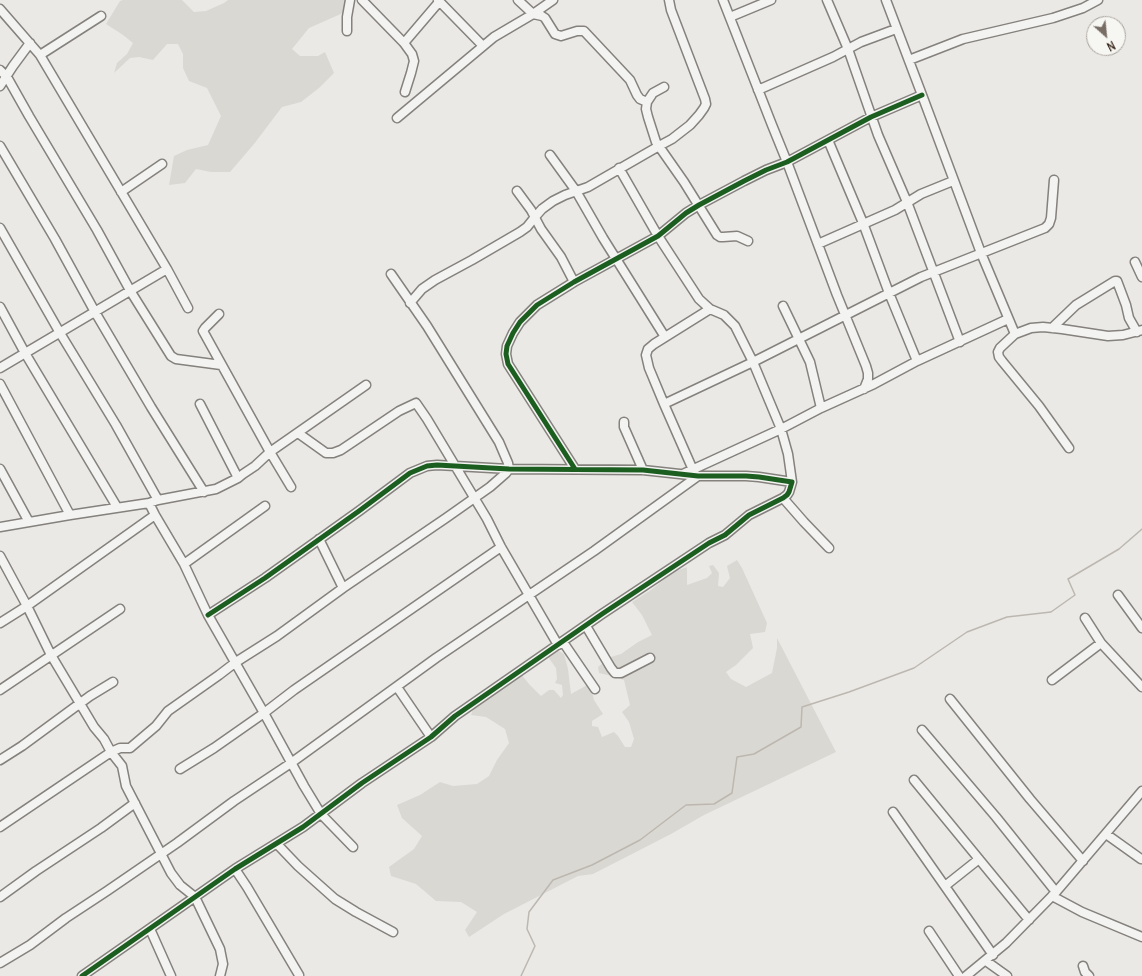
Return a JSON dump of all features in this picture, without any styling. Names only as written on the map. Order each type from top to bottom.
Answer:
[{"type":"street","points":[[347,31],[347,17],[350,0]]},
{"type":"street","points":[[362,0],[404,43],[412,54],[414,61],[405,92]]},
{"type":"street","points":[[518,0],[532,14],[545,18],[555,34],[558,36],[577,31],[584,31],[630,80],[640,99],[647,102]]},
{"type":"street","points":[[397,118],[494,37],[553,0]]},
{"type":"street","points":[[410,303],[428,284],[527,227],[542,209],[553,201],[588,187],[672,139],[690,125],[702,112],[706,104],[671,10],[669,0]]},
{"type":"street","points":[[723,0],[845,314],[860,347],[868,373],[868,379],[864,389]]},
{"type":"street","points":[[730,17],[771,0]]},
{"type":"street","points":[[827,0],[848,49],[871,117],[890,165],[907,202],[960,342]]},
{"type":"street","points":[[886,0],[980,253],[1015,334]]},
{"type":"street","points":[[909,60],[963,39],[1053,18],[1083,8],[1098,0]]},
{"type":"street","points":[[404,43],[439,1],[483,46]]},
{"type":"street","points":[[0,9],[40,55],[167,269],[188,308]]},
{"type":"street","points":[[40,55],[101,16]]},
{"type":"street","points":[[758,90],[798,71],[833,57],[861,42],[896,29]]},
{"type":"street","points":[[0,86],[30,43]]},
{"type":"street","points":[[0,70],[7,77],[94,224],[131,292],[170,356],[176,359],[221,365]]},
{"type":"street","points":[[664,87],[653,93],[647,102],[646,109],[653,135],[717,234],[720,237],[737,236],[748,241]]},
{"type":"street","points":[[576,469],[508,364],[506,354],[507,346],[513,332],[520,322],[537,305],[574,282],[658,236],[686,213],[699,205],[766,170],[787,162],[871,117],[922,95]]},
{"type":"street","points":[[828,140],[863,224],[917,362]]},
{"type":"street","points":[[0,146],[151,407],[204,492]]},
{"type":"street","points":[[550,155],[576,191],[664,337]]},
{"type":"street","points":[[121,192],[162,164]]},
{"type":"street","points":[[82,976],[235,869],[277,844],[321,814],[512,676],[665,572],[709,543],[729,532],[749,515],[783,498],[789,492],[792,482],[788,454],[781,429],[753,362],[734,326],[724,315],[710,309],[699,299],[658,236],[619,168]]},
{"type":"street","points":[[664,404],[753,362],[845,314],[934,271],[1040,230],[1049,224],[1051,218],[1054,180]]},
{"type":"street","points":[[818,244],[895,210],[921,194],[953,181]]},
{"type":"street","points":[[517,191],[561,257],[574,282]]},
{"type":"street","points":[[527,227],[540,227]]},
{"type":"street","points":[[0,228],[60,333],[116,425],[158,500]]},
{"type":"street","points":[[1135,262],[1142,277]]},
{"type":"street","points":[[0,368],[131,292],[167,269]]},
{"type":"street","points":[[391,274],[427,326],[499,442],[506,457],[509,469]]},
{"type":"street","points":[[1052,328],[1076,305],[1117,281],[1129,318],[1139,331],[1108,336],[1043,327],[1030,328],[1015,334],[1000,348],[998,352],[999,357],[1039,406],[1069,448]]},
{"type":"street","points":[[783,306],[812,369],[821,408]]},
{"type":"street","points":[[0,307],[25,353],[117,507]]},
{"type":"street","points":[[696,473],[664,404],[649,368],[646,355],[648,349],[664,337],[710,309]]},
{"type":"street","points":[[219,314],[203,331],[291,487]]},
{"type":"street","points":[[0,963],[30,945],[66,918],[291,763],[436,658],[619,534],[696,473],[821,408],[864,389],[1008,319]]},
{"type":"street","points":[[0,384],[70,514]]},
{"type":"street","points":[[0,527],[70,514],[149,503],[216,489],[238,478],[255,466],[270,452],[366,385]]},
{"type":"street","points":[[298,433],[326,452],[333,453],[341,450],[399,412],[416,403],[487,519],[529,596],[561,644],[594,689]]},
{"type":"street","points":[[200,404],[238,478]]},
{"type":"street","points":[[624,422],[624,427],[643,470]]},
{"type":"street","points":[[208,615],[265,578],[410,473],[427,466],[437,465],[509,469],[643,470],[682,474],[696,473],[759,476],[792,482]]},
{"type":"street","points":[[0,469],[29,522]]},
{"type":"street","points":[[0,828],[111,752],[120,748],[130,748],[156,726],[168,711],[236,662],[278,636],[343,588],[474,498],[502,477],[509,469]]},
{"type":"street","points":[[783,498],[829,548]]},
{"type":"street","points":[[149,503],[184,564],[208,615],[321,814],[353,847]]},
{"type":"street","points":[[184,564],[265,506]]},
{"type":"street","points":[[0,623],[27,606],[155,515]]},
{"type":"street","points":[[319,539],[343,588]]},
{"type":"street","points":[[180,769],[214,748],[294,690],[501,547]]},
{"type":"street","points":[[0,556],[51,655],[94,727],[122,766],[126,786],[166,865],[176,880],[195,897],[220,949],[223,964],[220,976]]},
{"type":"street","points":[[1118,595],[1142,628]]},
{"type":"street","points":[[0,690],[120,609]]},
{"type":"street","points":[[1085,618],[1101,644],[1142,687]]},
{"type":"street","points":[[586,626],[615,673],[621,673],[650,658]]},
{"type":"street","points":[[1052,680],[1101,644]]},
{"type":"street","points":[[0,760],[22,746],[80,703],[113,682]]},
{"type":"street","points":[[397,687],[431,736]]},
{"type":"street","points":[[950,699],[1030,799],[1083,861]]},
{"type":"street","points":[[922,730],[1005,829],[1054,894],[1082,912],[1142,937]]},
{"type":"street","points":[[914,780],[1029,920]]},
{"type":"street","points":[[966,976],[993,955],[1054,894],[1142,791]]},
{"type":"street","points":[[0,897],[135,803]]},
{"type":"street","points":[[893,812],[993,955]]},
{"type":"street","points":[[1106,834],[1142,859]]},
{"type":"street","points":[[277,844],[298,866],[335,899],[393,932]]},
{"type":"street","points":[[945,886],[979,859]]},
{"type":"street","points":[[235,869],[299,975]]},
{"type":"street","points":[[150,929],[171,976]]},
{"type":"street","points":[[929,931],[959,976]]},
{"type":"street","points":[[986,961],[1007,976]]},
{"type":"street","points":[[1083,966],[1085,972],[1089,976]]},
{"type":"shaded area","points":[[182,0],[194,12],[206,11],[228,0],[347,0],[343,13],[309,28],[292,49],[300,56],[318,56],[325,52],[334,73],[319,88],[301,102],[282,107],[254,144],[230,172],[211,172],[196,169],[185,183],[169,185],[174,156],[187,150],[208,145],[221,116],[207,88],[189,81],[183,68],[183,54],[178,44],[167,44],[153,60],[139,57],[130,58],[114,73],[117,63],[127,54],[133,43],[106,24],[120,1]]},
{"type":"shaded area","points":[[737,560],[767,623],[765,632],[750,634],[753,648],[736,665],[726,672],[731,679],[746,687],[772,673],[777,648],[777,638],[836,752],[704,815],[671,834],[593,874],[578,876],[504,914],[469,937],[465,930],[477,912],[461,902],[436,901],[416,884],[391,876],[389,867],[414,849],[422,836],[402,818],[397,805],[420,795],[440,782],[453,786],[477,784],[489,776],[497,760],[509,743],[505,729],[486,717],[471,715],[473,709],[521,674],[541,696],[549,690],[554,690],[561,698],[563,695],[562,685],[555,683],[557,679],[556,668],[548,657],[559,651],[564,654],[568,669],[571,694],[587,685],[603,714],[592,721],[592,726],[598,727],[602,737],[614,732],[625,747],[631,747],[634,739],[629,722],[622,712],[630,705],[624,680],[599,673],[598,667],[611,657],[621,654],[638,642],[652,635],[642,615],[632,602],[651,590],[673,572],[687,567],[687,585],[707,578],[712,573],[709,566],[713,565],[719,573],[718,586],[723,587],[730,578],[727,566]]},
{"type":"waterway","points":[[521,976],[535,946],[527,929],[529,912],[553,880],[592,865],[640,840],[686,805],[714,804],[732,793],[737,757],[754,754],[801,727],[802,707],[849,692],[914,668],[967,632],[1007,617],[1051,612],[1075,595],[1068,579],[1119,549],[1142,529]]},
{"type":"cycle path","points":[[575,469],[508,364],[506,354],[507,346],[520,322],[537,305],[574,282],[658,236],[686,213],[699,205],[766,170],[787,162],[871,117],[922,95]]},
{"type":"cycle path","points":[[82,976],[235,869],[303,827],[362,783],[431,737],[455,716],[602,614],[709,543],[725,535],[749,515],[783,498],[789,492],[792,482],[759,477],[698,476],[643,470],[509,469],[437,465],[427,466],[410,473],[265,578],[208,615]]}]
